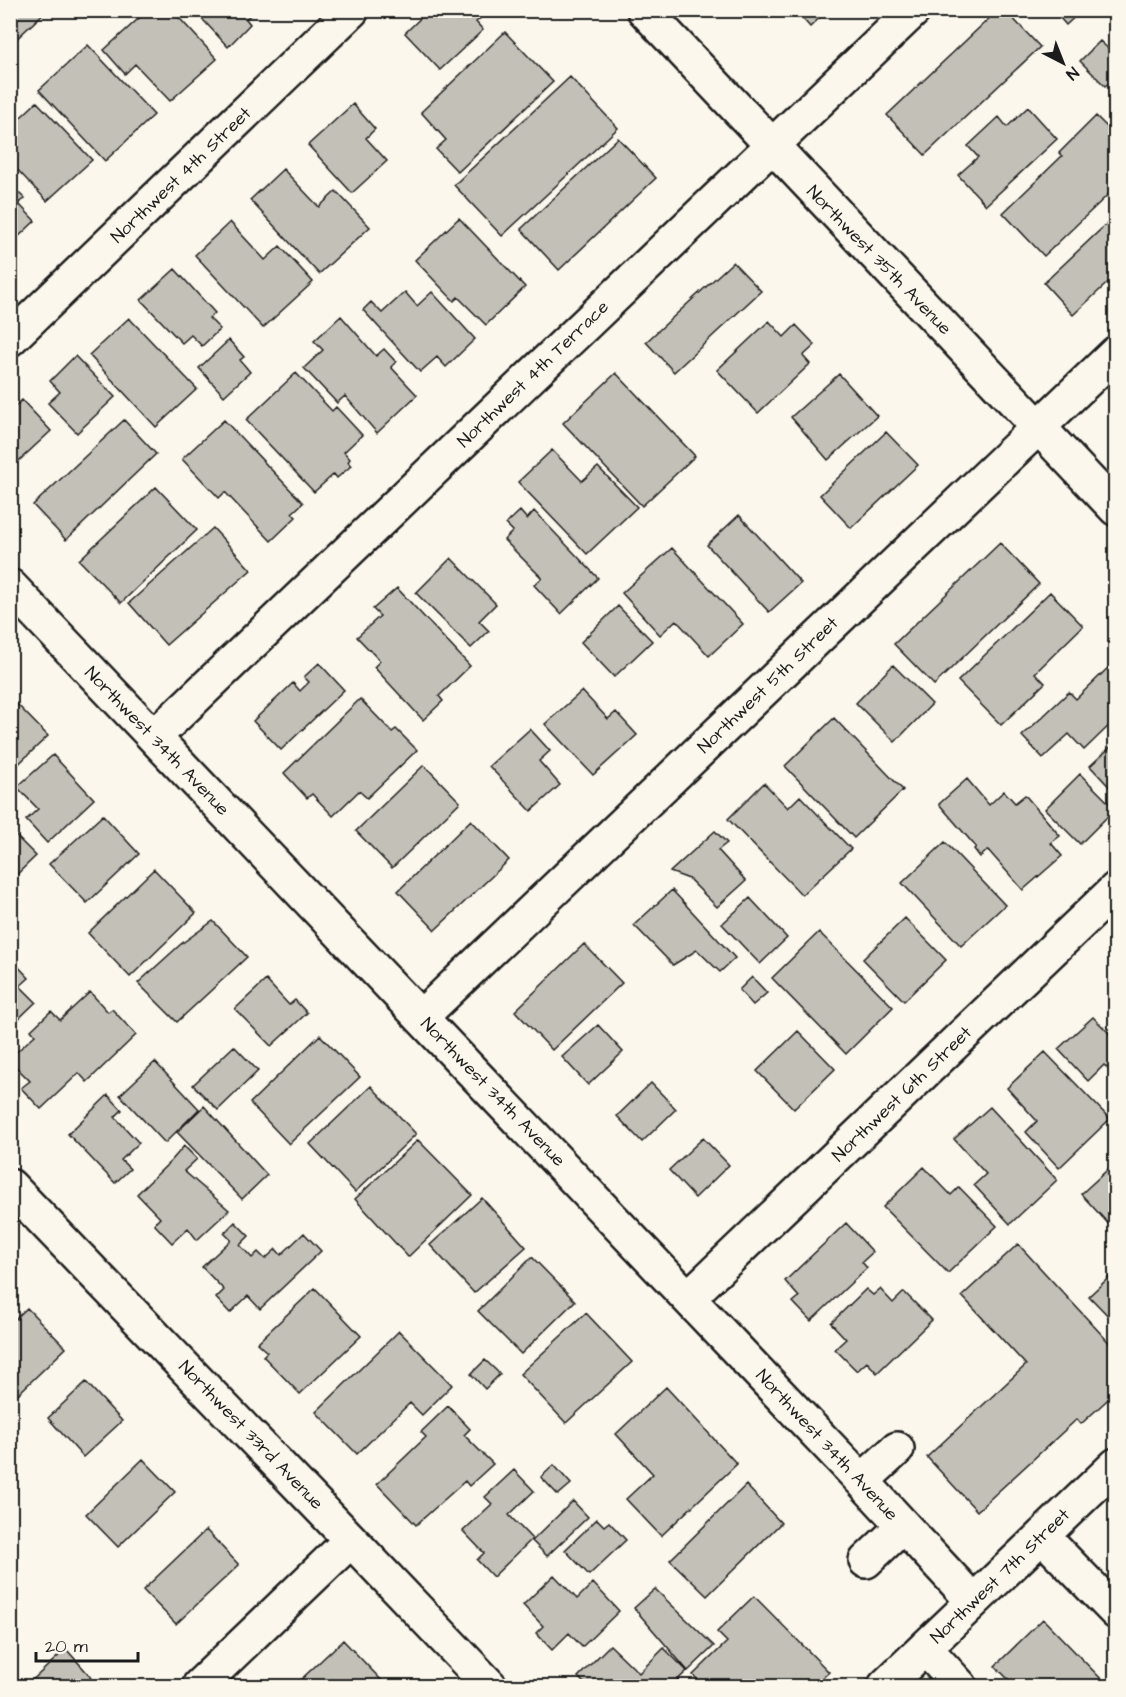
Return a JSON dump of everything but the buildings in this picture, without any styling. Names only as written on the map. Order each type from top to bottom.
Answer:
[{"type":"street","name":"Northwest 4th Street","points":[[10,339],[352,10]]},
{"type":"street","name":"Northwest 35th Avenue","points":[[644,10],[771,147],[1116,509]]},
{"type":"street","name":"Northwest 4th Terrace","points":[[153,737],[914,10]]},
{"type":"street","name":"Northwest 5th Street","points":[[421,1017],[1116,353]]},
{"type":"street","name":"Northwest 34th Avenue","points":[[10,586],[862,1481],[973,1601]]},
{"type":"street","name":"Northwest 6th Street","points":[[688,1298],[1116,889]]},
{"type":"street","name":"Northwest 33rd Avenue","points":[[10,1186],[490,1686]]},
{"type":"street","points":[[862,1481],[897,1449]]},
{"type":"street","name":"Northwest 7th Street","points":[[885,1686],[1116,1465]]},
{"type":"street","points":[[866,1562],[903,1526]]},
{"type":"street","points":[[1042,1536],[1116,1612]]},
{"type":"street","points":[[199,1686],[351,1540]]},
{"type":"street","points":[[925,1648],[960,1686]]}]
